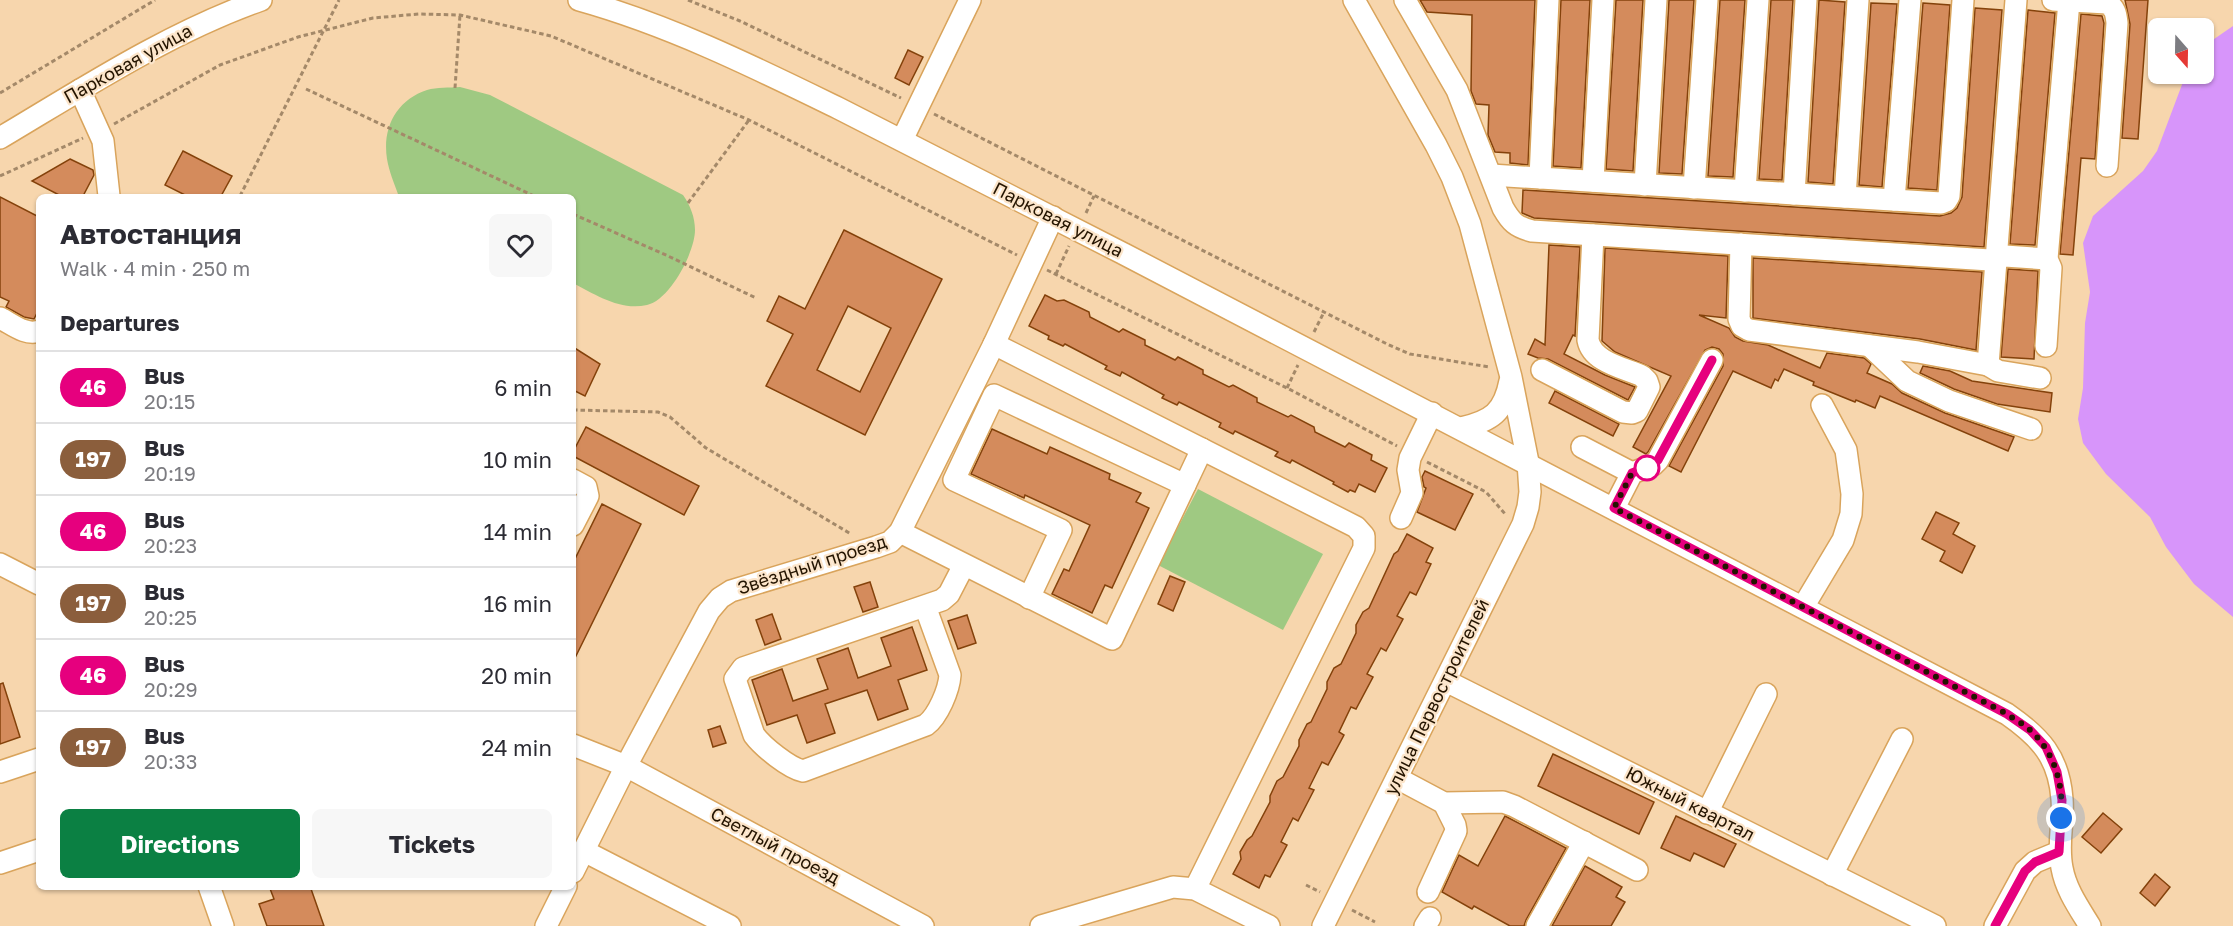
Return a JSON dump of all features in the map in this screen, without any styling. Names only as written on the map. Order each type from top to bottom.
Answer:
[{"type":"street","name":"Парковая улица","points":[[0,138],[80,90],[204,23],[261,0]]},
{"type":"street","name":"Парковая улица","points":[[579,0],[687,38],[774,77],[902,140],[1432,412],[2007,714],[2030,730],[2046,747],[2057,772],[2062,800],[2059,852],[2062,872],[2069,891],[2090,926]]},
{"type":"street","points":[[902,140],[970,0]]},
{"type":"street","name":"улица Первостроителей","points":[[1323,926],[1523,524],[1530,492],[1528,462],[1510,377],[1470,224],[1452,177],[1436,145],[1354,0]]},
{"type":"street","points":[[1404,0],[1448,72],[1503,208],[1511,223],[1521,229],[1990,260],[2005,256],[2048,259]]},
{"type":"street","points":[[1540,178],[1548,0]]},
{"type":"street","points":[[1593,181],[1603,0]]},
{"type":"street","points":[[1645,185],[1656,0]]},
{"type":"street","points":[[1694,188],[1707,0]]},
{"type":"street","points":[[1745,191],[1758,0]]},
{"type":"street","points":[[1794,194],[1806,0]]},
{"type":"street","points":[[1845,197],[1858,0]]},
{"type":"street","points":[[1894,201],[1910,0]]},
{"type":"street","points":[[1491,175],[1941,203],[1949,196],[1963,0]]},
{"type":"street","points":[[1988,365],[2016,0]]},
{"type":"street","points":[[2046,346],[2061,0],[2107,3],[2113,7],[2116,14],[2107,166]]},
{"type":"street","points":[[80,90],[106,151],[109,194]]},
{"type":"street","name":"Звёздный проезд","points":[[576,866],[626,766],[709,611],[720,598],[731,591],[890,542],[900,532],[994,344],[1053,217]]},
{"type":"street","points":[[1542,370],[1623,412],[1637,411],[1649,387],[1642,376],[1596,355],[1590,349],[1588,340],[1593,235]]},
{"type":"street","points":[[1741,244],[1739,319],[1742,326],[1749,330],[1918,352],[1988,365],[1998,371],[2040,378]]},
{"type":"street","points":[[0,318],[27,332],[36,332]]},
{"type":"street","points":[[994,344],[1356,527],[1364,537],[1364,548],[1195,889]]},
{"type":"street","points":[[1870,346],[1907,381],[1949,401],[2031,429]]},
{"type":"street","points":[[1907,381],[1918,352]]},
{"type":"street","points":[[1614,508],[1632,473],[1653,465],[1658,460],[1712,360]]},
{"type":"street","points":[[1461,428],[1489,419],[1500,409],[1507,394],[1510,377]]},
{"type":"street","points":[[1029,598],[1061,530],[954,480],[994,395],[1185,485]]},
{"type":"street","points":[[1803,607],[1843,540],[1851,514],[1849,461],[1842,441],[1822,405]]},
{"type":"street","points":[[1401,518],[1412,493],[1408,470],[1412,454],[1432,412]]},
{"type":"street","points":[[1582,447],[1632,473]]},
{"type":"street","points":[[900,532],[1112,639],[1202,449]]},
{"type":"street","points":[[576,482],[586,487],[588,496],[576,519]]},
{"type":"street","points":[[0,564],[36,582]]},
{"type":"street","points":[[925,606],[950,675],[949,683],[932,721],[803,771],[795,769],[759,742],[754,735],[735,679],[743,668],[942,600],[949,594],[964,565]]},
{"type":"street","name":"Южный квартал","points":[[1446,681],[1935,926]]},
{"type":"street","points":[[1707,813],[1766,694]]},
{"type":"street","points":[[1832,875],[1902,739]]},
{"type":"street","name":"Светлый проезд","points":[[576,746],[626,766],[923,926]]},
{"type":"street","points":[[0,771],[36,760]]},
{"type":"street","points":[[1397,778],[1444,802],[1503,802],[1637,870]]},
{"type":"street","points":[[1428,892],[1456,831],[1444,802]]},
{"type":"street","points":[[1537,926],[1584,842]]},
{"type":"street","points":[[0,863],[36,851]]},
{"type":"street","points":[[584,851],[697,917],[730,926]]},
{"type":"street","points":[[1995,926],[2025,871],[2035,862],[2059,852]]},
{"type":"street","points":[[1041,926],[1173,887],[1195,889],[1269,926]]},
{"type":"street","points":[[210,890],[223,926]]},
{"type":"street","points":[[546,926],[564,890]]},
{"type":"path","points":[[0,93],[155,0]]},
{"type":"path","points":[[241,194],[326,30],[339,0]]},
{"type":"path","points":[[688,0],[740,21],[919,106],[1387,344],[1410,354],[1489,367]]},
{"type":"path","points":[[0,176],[130,116],[220,65],[326,30],[373,18],[419,14],[460,15],[551,36],[749,120],[1287,388],[1486,492],[1506,515]]},
{"type":"path","points":[[455,88],[460,15]]},
{"type":"path","points":[[306,89],[530,194]]},
{"type":"path","points":[[688,202],[749,120]]},
{"type":"path","points":[[576,215],[756,298]]},
{"type":"path","points":[[576,410],[658,412],[670,417],[706,448],[853,535]]},
{"type":"green space","points":[[460,87],[490,95],[683,195],[693,216],[694,239],[686,262],[672,285],[656,301],[647,305],[627,306],[608,301],[576,285],[576,194],[398,194],[387,159],[387,136],[390,126],[394,116],[407,100],[427,90]]},
{"type":"green space","points":[[1198,489],[1323,554],[1283,630],[1158,565]]},
{"type":"shaded area","points":[[2233,26],[2233,617],[2194,584],[2166,547],[2150,517],[2106,474],[2083,443],[2078,419],[2083,388],[2085,323],[2090,292],[2083,243],[2093,216],[2143,171],[2157,151],[2182,84],[2214,84],[2214,39]]},
{"type":"building","points":[[1420,0],[1535,0],[1528,165],[1510,163],[1510,153],[1495,152],[1488,135],[1489,105],[1476,104],[1471,91],[1472,15],[1427,12]]},
{"type":"building","points":[[1561,0],[1590,0],[1581,168],[1553,166]]},
{"type":"building","points":[[1616,0],[1643,0],[1633,171],[1606,169]]},
{"type":"building","points":[[1669,0],[1694,0],[1682,174],[1659,173]]},
{"type":"building","points":[[1720,0],[1745,0],[1733,177],[1708,176]]},
{"type":"building","points":[[1771,0],[1793,0],[1782,180],[1759,179]]},
{"type":"building","points":[[1819,0],[1845,2],[1833,184],[1808,182]]},
{"type":"building","points":[[2125,0],[2148,0],[2138,139],[2122,138],[2130,24]]},
{"type":"building","points":[[1871,3],[1897,4],[1882,187],[1859,185]]},
{"type":"building","points":[[1923,3],[1950,5],[1937,190],[1908,188]]},
{"type":"building","points":[[1975,8],[2002,10],[1984,247],[1534,218],[1522,213],[1523,190],[1940,216],[1951,213],[1957,208],[1962,197]]},
{"type":"building","points":[[2028,10],[2055,13],[2035,245],[2010,244]]},
{"type":"building","points":[[2081,14],[2102,16],[2104,23],[2095,159],[2081,158],[2073,255],[2060,254]]},
{"type":"building","points":[[908,50],[923,57],[909,85],[895,78]]},
{"type":"building","points":[[183,151],[232,176],[222,194],[183,194],[165,185]]},
{"type":"building","points":[[70,159],[93,170],[94,175],[84,194],[57,194],[32,181]]},
{"type":"building","points":[[0,197],[36,215],[36,315],[34,319],[24,317],[6,307],[9,301],[0,297]]},
{"type":"building","points":[[844,230],[942,279],[865,435],[766,386],[793,334],[767,321],[779,296],[805,309]],"holes":[[[848,306],[891,328],[860,392],[817,370]]]},
{"type":"building","points":[[1549,245],[1580,247],[1575,336],[1573,335],[1564,354],[1635,387],[1628,400],[1548,359],[1528,354],[1535,339],[1545,345]]},
{"type":"building","points":[[1605,248],[1728,256],[1726,318],[1699,315],[1729,328],[1735,337],[1743,341],[1768,345],[1820,368],[1827,353],[1864,358],[1871,364],[1867,373],[1892,384],[1902,393],[1945,413],[2014,437],[2008,451],[1880,396],[1875,408],[1813,385],[1814,382],[1784,369],[1778,381],[1775,379],[1771,388],[1733,371],[1681,472],[1669,466],[1723,366],[1723,354],[1719,349],[1712,347],[1705,350],[1648,452],[1646,454],[1633,447],[1671,376],[1615,352],[1602,341]]},
{"type":"building","points":[[1753,258],[1982,272],[1976,350],[1920,339],[1753,318]]},
{"type":"building","points":[[2008,269],[2038,271],[2034,359],[2001,357]]},
{"type":"building","points":[[1045,295],[1057,301],[1064,300],[1089,312],[1090,317],[1119,332],[1123,329],[1145,340],[1145,345],[1175,360],[1178,357],[1203,370],[1203,374],[1229,387],[1233,385],[1257,398],[1257,402],[1288,417],[1291,415],[1314,427],[1315,432],[1345,447],[1349,443],[1372,455],[1371,460],[1387,468],[1375,492],[1359,484],[1355,492],[1350,490],[1348,492],[1292,460],[1290,463],[1275,456],[1278,452],[1235,431],[1233,434],[1219,427],[1221,423],[1179,402],[1177,405],[1162,398],[1164,395],[1122,372],[1120,376],[1105,369],[1107,366],[1065,344],[1063,346],[1048,339],[1049,336],[1029,326]]},
{"type":"building","points":[[576,349],[600,364],[585,396],[576,392]]},
{"type":"building","points":[[1923,366],[1950,371],[1972,381],[2052,393],[2050,412],[1997,404],[1954,389],[1920,373]]},
{"type":"building","points":[[1555,391],[1619,424],[1613,436],[1549,403]]},
{"type":"building","points":[[586,427],[699,486],[684,515],[576,458],[576,446]]},
{"type":"building","points":[[992,429],[1047,454],[1050,447],[1110,474],[1109,479],[1141,493],[1136,502],[1149,508],[1112,588],[1105,585],[1092,613],[1052,594],[1064,569],[1069,571],[1090,525],[1025,495],[1024,498],[971,474]]},
{"type":"building","points":[[1425,471],[1473,494],[1455,530],[1417,512],[1426,488],[1422,477]]},
{"type":"building","points":[[602,504],[641,524],[576,656],[576,557]]},
{"type":"building","points":[[1936,512],[1959,523],[1953,534],[1975,546],[1962,573],[1940,561],[1945,551],[1922,539]]},
{"type":"building","points":[[1407,534],[1433,548],[1426,562],[1431,564],[1416,595],[1410,592],[1397,616],[1403,619],[1386,651],[1381,648],[1367,674],[1373,677],[1356,709],[1351,707],[1339,732],[1344,735],[1328,765],[1322,762],[1309,788],[1314,790],[1298,821],[1293,818],[1281,842],[1287,845],[1270,877],[1265,875],[1259,888],[1233,874],[1241,859],[1240,852],[1252,836],[1270,802],[1270,796],[1277,781],[1283,777],[1307,724],[1311,722],[1327,689],[1327,682],[1334,668],[1341,664],[1356,633],[1356,625],[1363,612],[1369,608],[1394,554]]},
{"type":"building","points":[[1170,576],[1185,582],[1173,611],[1158,604]]},
{"type":"building","points":[[870,582],[878,607],[863,612],[854,587]]},
{"type":"building","points":[[772,614],[781,639],[765,645],[756,620]]},
{"type":"building","points":[[967,615],[976,643],[958,649],[948,621]]},
{"type":"building","points":[[912,627],[927,670],[898,680],[908,709],[878,720],[867,690],[825,704],[835,733],[807,743],[797,715],[767,725],[752,680],[782,669],[793,701],[828,689],[817,659],[848,648],[858,678],[891,666],[881,638]]},
{"type":"building","points":[[3,683],[20,737],[0,744],[0,684]]},
{"type":"building","points":[[720,726],[726,743],[713,747],[708,730]]},
{"type":"building","points":[[1553,754],[1654,802],[1639,834],[1538,786]]},
{"type":"building","points":[[2103,813],[2122,829],[2101,853],[2082,837]]},
{"type":"building","points":[[1505,816],[1566,848],[1524,926],[1510,926],[1442,892],[1459,855],[1478,866]]},
{"type":"building","points":[[1676,816],[1736,844],[1724,867],[1694,853],[1690,861],[1661,848]]},
{"type":"building","points":[[1585,866],[1622,887],[1616,897],[1625,902],[1611,926],[1552,926]]},
{"type":"building","points":[[2155,874],[2170,887],[2155,906],[2140,893]]},
{"type":"building","points":[[271,890],[311,890],[324,926],[267,926],[259,904],[274,899]]},
{"type":"bus line","name":"46","points":[[1712,360],[1658,460],[1653,465],[1632,473],[1614,508],[2007,714],[2030,730],[2046,747],[2057,772],[2062,800],[2059,852],[2035,862],[2025,871],[1995,926]]},
{"type":"route","points":[[1647,468],[1653,465],[1632,473],[1614,508],[2007,714],[2030,730],[2046,747],[2057,772],[2062,800],[2061,818]]}]
